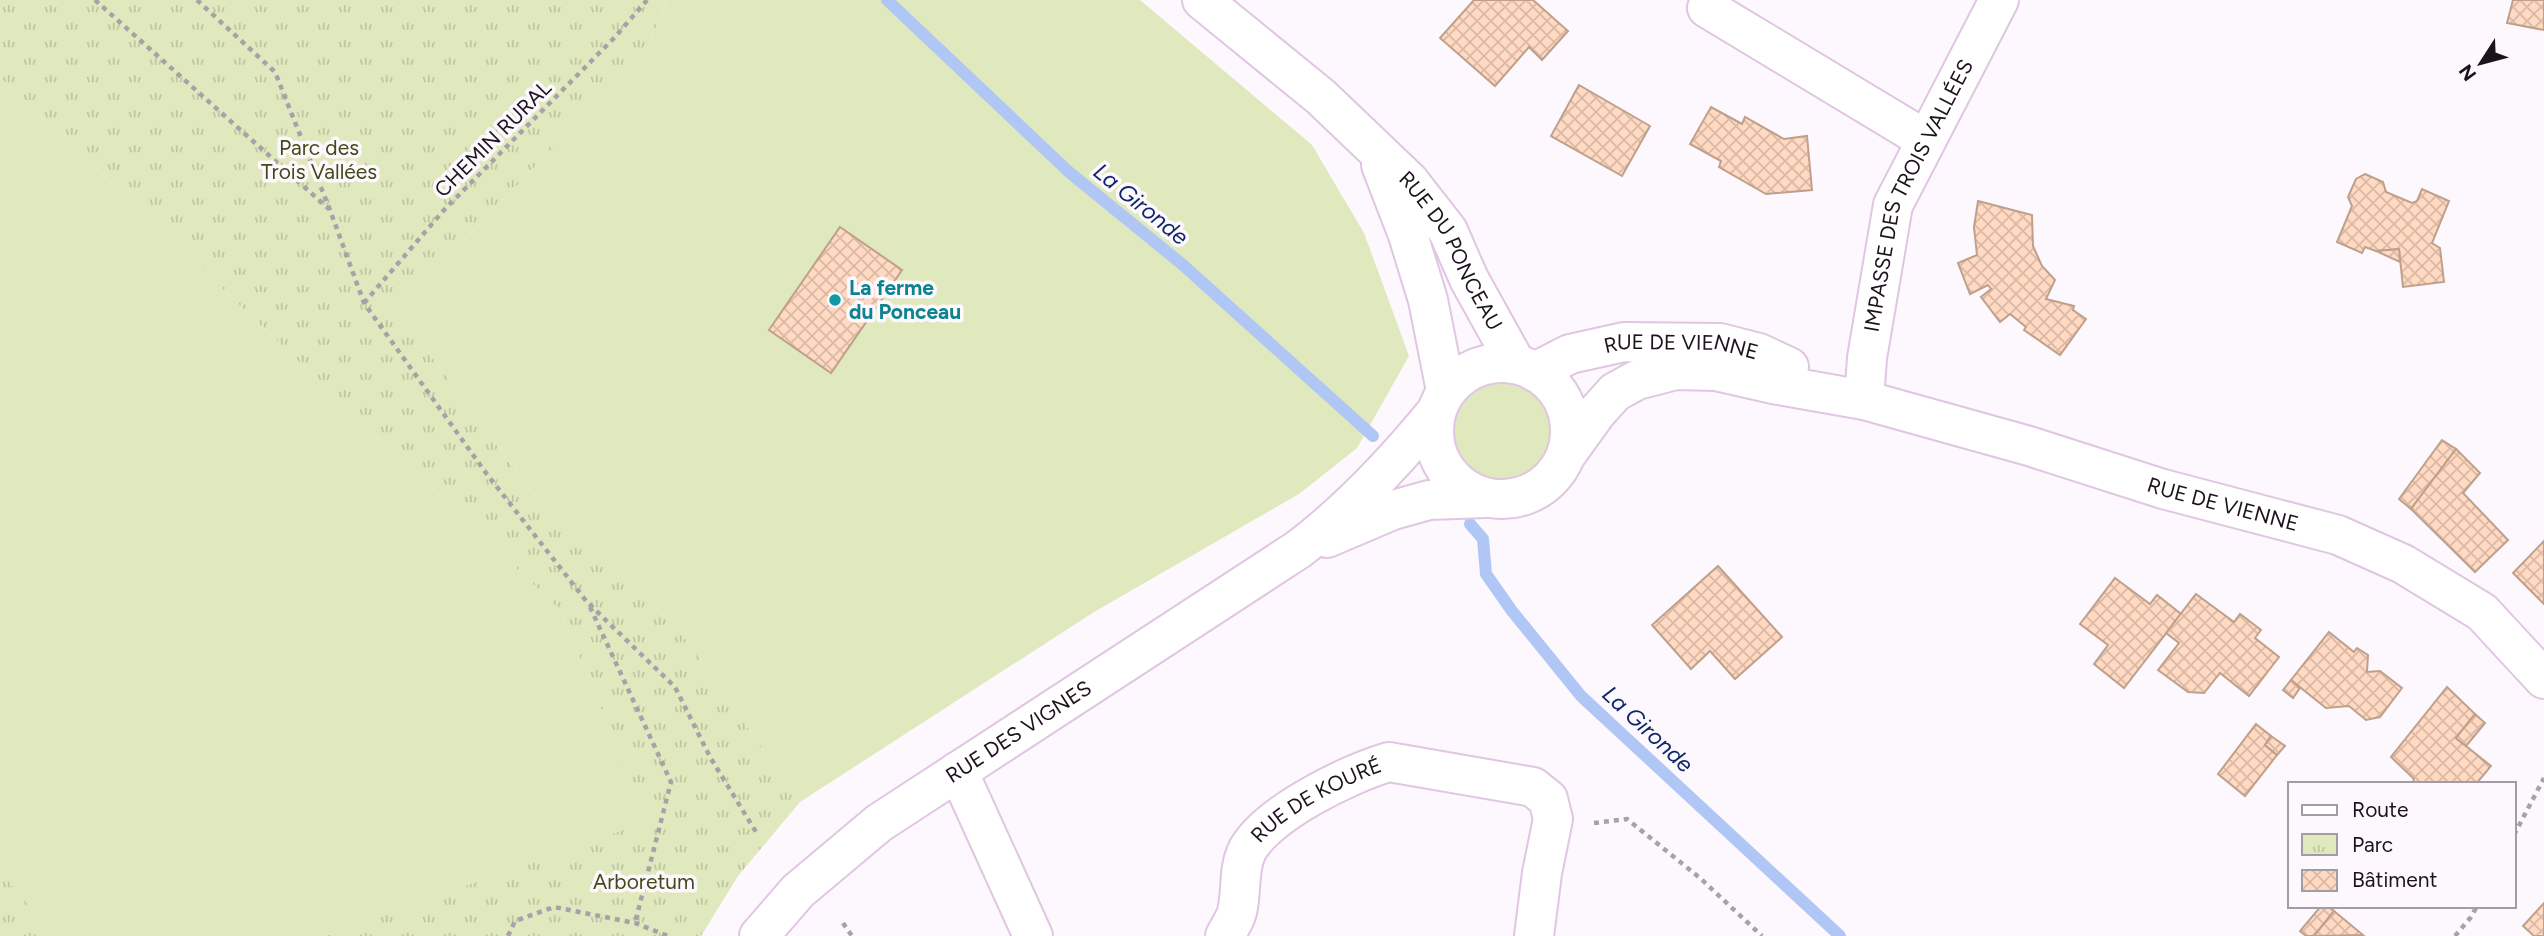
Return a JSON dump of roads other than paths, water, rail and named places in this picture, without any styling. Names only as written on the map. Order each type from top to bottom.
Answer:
[{"type":"street","name":"RUE DU PONCEAU","points":[[1202,0],[1321,97],[1409,181],[1448,231],[1469,279],[1525,367]]},
{"type":"street","name":"IMPASSE DES TROIS VALLÉES","points":[[1864,400],[1867,358],[1893,205],[1999,0]]},
{"type":"street","points":[[1707,8],[1926,140]]},
{"type":"street","name":"RUE DU PONCEAU","points":[[1374,147],[1408,235],[1428,300],[1441,402]]},
{"type":"street","name":"RUE DE VIENNE","points":[[1525,367],[1624,342],[1720,343],[1759,353],[1864,400]]},
{"type":"street","points":[[1483,366],[1525,367],[1554,387],[1566,408],[1570,431],[1566,455],[1554,476],[1534,491],[1510,499],[1486,498],[1466,489],[1449,475],[1438,456],[1434,434],[1441,402],[1468,371],[1483,366]]},
{"type":"street","name":"RUE DE VIENNE","points":[[1566,455],[1597,412],[1615,393],[1637,380],[1676,370],[1716,370],[1773,384],[1864,400],[2029,446],[2163,489],[2338,535],[2403,564],[2482,612],[2544,679]]},
{"type":"street","name":"RUE DES VIGNES","points":[[759,936],[798,891],[879,823],[1299,550],[1326,529],[1406,449],[1441,402]]},
{"type":"street","name":"RUE DES VIGNES","points":[[1299,550],[1393,510],[1430,500],[1486,498]]},
{"type":"street","name":"RUE DE KOURÉ","points":[[1225,936],[1237,913],[1241,867],[1247,851],[1259,833],[1321,792],[1368,768],[1389,762],[1533,787],[1549,799],[1553,819],[1542,873],[1534,936]]},
{"type":"street","points":[[958,771],[1033,936]]},
{"type":"waterway","name":"La Gironde","points":[[887,0],[1069,172],[1183,265],[1373,436]]},
{"type":"waterway","name":"La Gironde","points":[[1470,524],[1483,539],[1486,574],[1512,611],[1581,696],[1840,936]]},
{"type":"place","name":"La ferme du Ponceau","points":[[835,300]]},
{"type":"park label","name":"Parc des Trois Vallées","points":[[319,160]]},
{"type":"park label","name":"Arboretum","points":[[644,882]]}]
